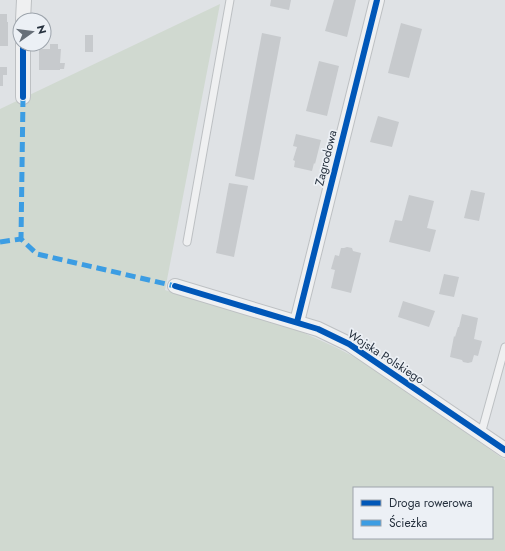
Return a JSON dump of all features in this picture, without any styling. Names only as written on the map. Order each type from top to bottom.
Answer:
[{"type":"street","points":[[24,0],[24,12]]},
{"type":"street","name":"Zagrodowa","points":[[297,322],[376,0]]},
{"type":"street","points":[[23,52],[23,97]]},
{"type":"street","name":"Wojska Polskiego","points":[[175,286],[297,322],[318,329],[349,344],[505,450]]},
{"type":"lane","points":[[187,242],[230,0]]},
{"type":"lane","points":[[481,434],[505,346]]},
{"type":"shaded area","points":[[220,4],[165,290],[302,332],[335,347],[370,365],[505,460],[505,551],[0,551],[0,109]]},
{"type":"building","points":[[271,0],[291,0],[289,10],[270,6]]},
{"type":"building","points":[[334,0],[356,0],[347,37],[325,31]]},
{"type":"building","points":[[0,14],[7,14],[8,46],[0,46]]},
{"type":"building","points":[[401,23],[422,29],[409,78],[388,73]]},
{"type":"building","points":[[262,33],[281,37],[254,180],[235,176]]},
{"type":"building","points":[[85,35],[93,35],[93,52],[85,52]]},
{"type":"building","points":[[52,44],[58,44],[58,49],[61,49],[60,63],[65,63],[64,69],[39,70],[39,52],[52,52]]},
{"type":"building","points":[[319,61],[339,66],[327,116],[306,111]]},
{"type":"building","points":[[0,67],[7,67],[7,75],[3,75],[3,86],[0,86]]},
{"type":"building","points":[[378,116],[399,122],[392,147],[370,142]]},
{"type":"building","points":[[296,134],[321,140],[312,171],[294,167],[295,161],[293,160],[297,147],[293,146]]},
{"type":"building","points":[[229,183],[248,186],[234,257],[216,253]]},
{"type":"building","points":[[471,190],[485,193],[479,221],[464,218]]},
{"type":"building","points":[[409,195],[434,201],[427,228],[436,230],[430,252],[389,242],[395,220],[402,221]]},
{"type":"building","points":[[341,248],[352,248],[353,251],[361,253],[351,293],[331,288],[335,270],[331,269],[335,255],[339,256]]},
{"type":"building","points":[[444,274],[459,277],[454,297],[439,294]]},
{"type":"building","points":[[403,301],[435,311],[429,327],[398,317]]},
{"type":"building","points":[[462,314],[478,318],[474,339],[482,341],[478,356],[474,355],[472,362],[468,363],[450,357],[454,336],[455,337],[459,327]]},
{"type":"marked path","points":[[23,97],[21,239],[37,254],[175,286]]},
{"type":"marked path","points":[[0,242],[21,239]]},
{"type":"cycle path","points":[[297,322],[377,0]]},
{"type":"cycle path","points":[[23,52],[23,97]]},
{"type":"cycle path","points":[[175,286],[318,329],[349,344],[505,450]]}]
